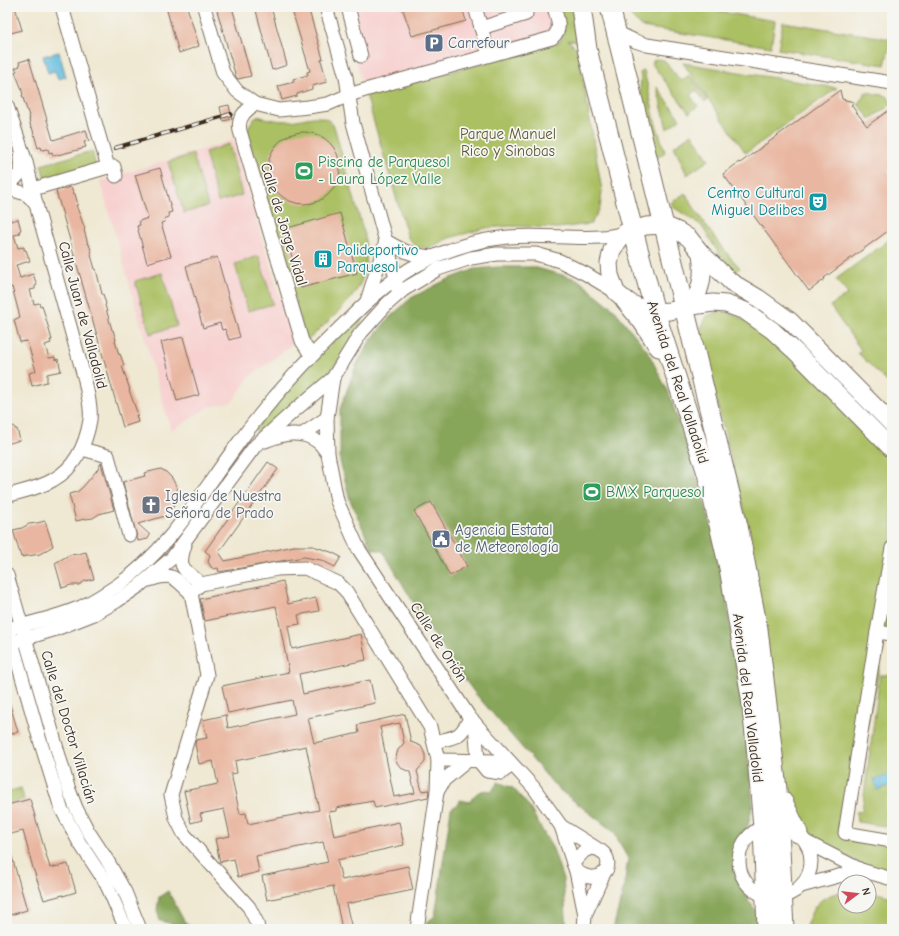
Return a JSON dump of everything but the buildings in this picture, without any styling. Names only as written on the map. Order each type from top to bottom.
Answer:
[{"type":"highway","name":"Avenida del Real Valladolid","points":[[581,7],[587,49],[628,232],[707,473],[729,568],[772,826]]},
{"type":"highway","name":"Avenida del Real Valladolid","points":[[610,7],[664,225],[688,307],[738,526],[759,636],[778,789],[772,826],[768,894],[773,928]]},
{"type":"highway","points":[[620,296],[643,322],[675,372]]},
{"type":"highway","points":[[778,789],[786,811],[802,838]]},
{"type":"highway","points":[[768,894],[773,928]]},
{"type":"main road","points":[[892,423],[790,321],[758,298],[731,282],[689,238],[678,231],[664,225],[646,226],[628,232],[612,250],[609,263],[610,275],[620,296],[638,307],[655,312],[670,311],[713,303],[726,304],[745,311],[767,326],[797,353],[892,449]]},
{"type":"main road","points":[[688,307],[699,292],[702,282],[702,253]]},
{"type":"street","points":[[33,189],[112,172],[62,7]]},
{"type":"street","points":[[204,7],[223,73],[237,92],[255,104],[279,110],[328,104],[349,95],[552,38],[557,34],[559,25],[554,7]]},
{"type":"street","points":[[9,644],[75,622],[94,614],[117,601],[145,581],[172,558],[256,446],[333,378],[360,334],[370,314],[396,288],[396,278],[353,123],[346,77],[326,7]]},
{"type":"street","points":[[348,7],[361,56]]},
{"type":"street","points":[[475,7],[489,55]]},
{"type":"street","points":[[481,28],[526,14],[524,7]]},
{"type":"street","points":[[616,32],[647,45],[892,83]]},
{"type":"street","points":[[623,59],[637,48],[647,45]]},
{"type":"street","name":"Calle de Jorge Vidal","points":[[255,104],[246,110],[240,120],[240,131],[302,341],[311,355]]},
{"type":"street","name":"Calle Juan de Valladolid","points":[[7,106],[26,162],[83,373],[89,402],[90,419],[82,449],[66,471],[52,481],[7,496]]},
{"type":"street","points":[[18,142],[21,162],[20,172],[7,188],[26,194],[36,203]]},
{"type":"street","points":[[7,628],[21,626],[82,607],[120,584],[138,569],[172,535],[256,420],[311,355],[367,301],[396,278],[418,264],[462,245],[508,237],[603,237],[628,232]]},
{"type":"street","points":[[386,241],[404,251],[419,256],[434,257]]},
{"type":"street","points":[[367,301],[386,241]]},
{"type":"street","points":[[360,334],[387,304],[403,290],[438,269],[472,258],[497,254],[536,254],[560,261],[586,274],[620,296]]},
{"type":"street","points":[[396,278],[418,281]]},
{"type":"street","name":"Calle de Orión","points":[[333,378],[327,418],[328,454],[337,501],[358,548],[472,720],[534,788],[561,826],[574,867],[585,915],[584,929]]},
{"type":"street","points":[[303,434],[327,418]]},
{"type":"street","points":[[256,446],[278,435],[303,434],[318,442],[328,454]]},
{"type":"street","points":[[82,449],[108,456],[130,534]]},
{"type":"street","points":[[187,538],[181,559],[182,566],[201,584]]},
{"type":"street","points":[[892,548],[845,833],[892,841]]},
{"type":"street","points":[[191,593],[201,584],[277,569],[298,568],[305,568],[338,583],[346,591],[430,727],[438,760],[437,792],[417,929]]},
{"type":"street","name":"Calle del Doctor Villacián","points":[[7,574],[68,787],[76,808],[88,831],[107,860],[125,892],[140,929]]},
{"type":"street","points":[[145,581],[163,575],[172,576],[191,593],[207,675],[171,795],[176,818],[184,834],[249,907],[257,923],[258,929]]},
{"type":"street","name":"Calle del Doctor Villacián","points":[[7,628],[9,644],[61,808],[79,842],[106,884],[114,899],[126,929]]},
{"type":"street","points":[[877,632],[892,634]]},
{"type":"street","points":[[434,742],[462,733],[472,720]]},
{"type":"street","points":[[472,720],[473,761]]},
{"type":"street","points":[[437,792],[444,780],[473,761],[493,744]]},
{"type":"street","points":[[438,760],[509,762]]},
{"type":"street","name":"Calle de Orión","points":[[561,826],[603,852],[607,858],[608,865],[585,915]]},
{"type":"street","points":[[802,838],[809,850],[810,866],[807,877],[801,886],[794,892],[768,894],[746,882],[741,871],[739,858],[740,852],[746,840],[756,830],[772,826],[792,829],[802,838],[861,870],[892,879]]},
{"type":"street","points":[[596,848],[584,851],[574,867],[583,875],[592,878],[600,876],[604,873]]},
{"type":"street","points":[[801,886],[861,870]]},
{"type":"shaded area","name":"Carrefour","points":[[340,7],[558,7],[564,28],[365,92]]},
{"type":"shaded area","points":[[233,140],[283,309],[290,315],[297,341],[249,377],[232,402],[209,407],[171,431],[100,181]]},
{"type":"green space","name":"Parque Manuel Rico y Sinobas","points":[[556,7],[571,7],[577,41],[568,40],[578,50],[602,191],[600,208],[591,224],[557,228],[510,226],[486,228],[449,238],[429,248],[417,247],[408,238],[366,95],[560,42],[563,34]]},
{"type":"green space","points":[[629,7],[693,7],[775,21],[771,47],[642,27],[632,18]]},
{"type":"green space","points":[[783,22],[891,39],[885,65],[778,49]]},
{"type":"green space","points":[[654,60],[664,60],[681,81],[689,75],[708,100],[705,102],[696,90],[690,95],[698,106],[689,113],[652,64]]},
{"type":"green space","points":[[683,63],[837,88],[746,153]]},
{"type":"green space","points":[[644,70],[655,121],[665,152],[657,158],[640,93],[640,73]]},
{"type":"green space","points":[[657,87],[680,119],[667,129]]},
{"type":"green space","points":[[866,92],[887,96],[892,104],[870,119],[858,104]]},
{"type":"green space","points":[[257,116],[280,121],[294,121],[318,117],[324,118],[334,126],[364,234],[366,253],[365,269],[360,283],[344,307],[307,341],[248,135],[250,124]]},
{"type":"green space","points":[[692,134],[709,160],[687,175],[674,146]]},
{"type":"green space","points":[[229,144],[242,195],[218,202],[205,152]]},
{"type":"green space","points":[[92,151],[96,167],[46,182],[41,165]]},
{"type":"green space","points":[[193,154],[208,206],[184,213],[168,162]]},
{"type":"green space","points":[[685,193],[710,232],[740,268],[736,272],[718,252],[701,225],[673,207],[671,203]]},
{"type":"green space","points":[[892,238],[892,387],[858,353],[861,350],[830,306],[848,294],[836,279]]},
{"type":"green space","points":[[259,256],[273,304],[248,311],[235,264]]},
{"type":"green space","points":[[497,267],[533,267],[577,279],[613,308],[647,350],[669,394],[690,455],[713,531],[726,598],[743,712],[753,803],[748,825],[736,849],[734,867],[749,901],[758,913],[759,929],[613,929],[624,887],[628,859],[614,832],[557,788],[474,692],[432,634],[383,551],[372,549],[350,500],[340,461],[340,409],[356,366],[370,341],[389,318],[411,298],[444,281],[475,269]]},
{"type":"green space","points":[[162,273],[177,326],[150,334],[135,281]]},
{"type":"green space","points":[[722,310],[776,334],[892,457],[892,596],[883,651],[845,832],[892,841],[892,877],[863,865],[809,837],[796,820],[783,791],[751,537],[699,332],[707,316]]},
{"type":"green space","points":[[364,311],[365,314],[348,347],[327,377],[261,434],[255,430],[287,388]]},
{"type":"green space","points":[[880,675],[892,675],[892,827],[857,822],[856,812],[862,811]]},
{"type":"green space","points":[[498,782],[513,788],[528,805],[553,849],[563,879],[567,929],[426,929],[427,922],[435,916],[451,809],[459,803],[460,800],[470,802],[479,792],[485,790],[492,791]]},
{"type":"green space","points":[[21,788],[24,799],[7,804],[7,792]]},
{"type":"green space","points":[[168,891],[184,921],[194,929],[160,921],[157,910],[159,897]]},
{"type":"green space","points":[[836,893],[837,914],[877,914],[877,893],[892,897],[892,929],[805,929],[811,913],[818,903]]},
{"type":"water","points":[[59,52],[66,77],[58,79],[55,71],[48,73],[43,56]]},
{"type":"water","points":[[892,774],[892,785],[877,790],[874,779]]},
{"type":"railway","points":[[115,148],[231,114]]},
{"type":"place","name":"Carrefour","points":[[434,43]]},
{"type":"place","name":"Piscina de Parquesol - Laura López Valle","points":[[304,171]]},
{"type":"place","name":"Centro Cultural Miguel Delibes","points":[[818,202]]},
{"type":"place","name":"Polideportivo Parquesol","points":[[323,259]]},
{"type":"place","name":"BMX Parquesol","points":[[592,492]]},
{"type":"place","name":"Iglesia de Nuestra Señora de Prado","points":[[151,505]]},
{"type":"place","name":"Agencia Estatal de Meteorología","points":[[441,539]]}]
